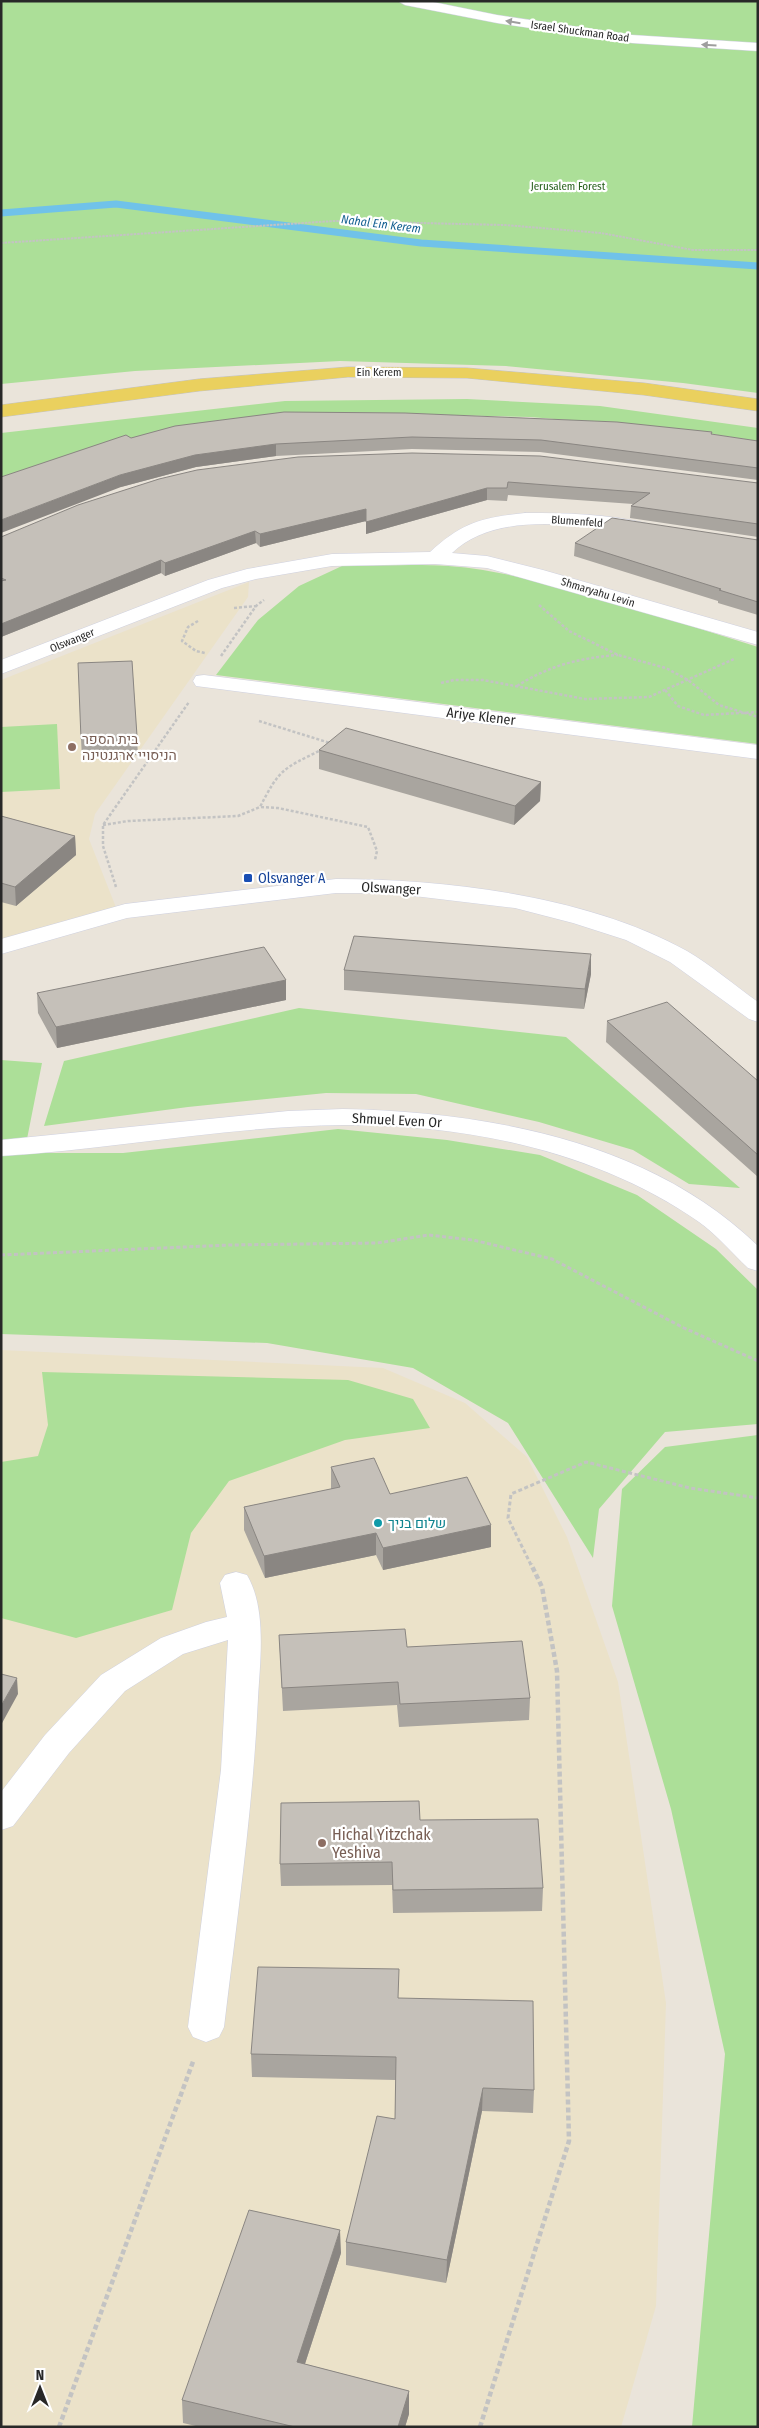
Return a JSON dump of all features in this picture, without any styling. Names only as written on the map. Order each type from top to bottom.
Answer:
[{"type":"main road","name":"Ein Kerem","points":[[1,411],[199,385],[348,372],[467,373],[644,389],[758,405]]},
{"type":"street","name":"Israel Shuckman Road","points":[[405,1],[497,19],[632,39],[758,47]]},
{"type":"street","name":"Blumenfeld","points":[[436,558],[461,535],[483,526],[512,520],[577,520],[660,531]]},
{"type":"street","name":"Shmaryahu Levin","points":[[436,558],[487,562],[536,574],[758,639]]},
{"type":"street","name":"Olswanger","points":[[1,668],[215,584],[254,573],[332,560],[436,558]]},
{"type":"street","name":"Ariye Klener","points":[[204,681],[758,752]]},
{"type":"street","name":"Olswanger","points":[[1,947],[125,911],[336,886],[389,886],[444,890],[515,901],[582,918],[635,935],[679,957],[758,1014]]},
{"type":"street","name":"Shmuel Even Or","points":[[1,1148],[52,1145],[288,1119],[368,1117],[438,1121],[513,1133],[568,1148],[609,1163],[710,1217],[758,1262]]},
{"type":"street","points":[[206,2027],[238,1770],[245,1626],[236,1583]]},
{"type":"street","points":[[1,1817],[57,1744],[113,1683],[172,1646],[217,1630],[245,1626]]},
{"type":"path","points":[[1,243],[334,221],[505,225],[601,233],[694,250],[758,250]]},
{"type":"path","points":[[125,911],[104,853],[103,825],[256,606],[270,594]]},
{"type":"path","points":[[532,600],[569,631],[618,655],[666,668],[688,680],[719,705],[758,717]]},
{"type":"path","points":[[229,608],[256,606]]},
{"type":"path","points":[[201,620],[188,627],[182,641],[196,651],[221,656]]},
{"type":"path","points":[[517,686],[541,669],[570,660],[618,655]]},
{"type":"path","points":[[404,706],[429,686],[454,680],[483,680],[585,699],[649,697],[740,656]]},
{"type":"path","points":[[665,690],[678,706],[704,715],[758,712]]},
{"type":"path","points":[[259,721],[332,743],[284,769],[274,778],[260,807]]},
{"type":"path","points":[[103,825],[145,820],[238,816],[260,807],[278,808],[368,827],[377,851],[374,867]]},
{"type":"path","points":[[1,1255],[230,1245],[377,1244],[429,1235],[473,1240],[552,1260],[684,1328],[758,1361]]},
{"type":"path","points":[[480,2427],[569,2142],[557,1671],[542,1587],[508,1518],[511,1494],[586,1462],[690,1488],[758,1498]]},
{"type":"path","points":[[59,2427],[206,2027]]},
{"type":"shaded area","name":"בית הספר הניסויי ארגנטינה","points":[[249,582],[248,597],[95,814],[89,839],[119,915],[1,941],[1,680]]},
{"type":"shaded area","name":"Hichal Yitzchak Yeshiva","points":[[1,1350],[383,1368],[465,1403],[527,1457],[567,1537],[618,1682],[666,2003],[656,2306],[621,2427],[1,2427]]},
{"type":"green space","name":"Jerusalem Forest","points":[[1,1],[758,1],[758,393],[683,383],[506,366],[340,361],[135,371],[1,384]]},
{"type":"green space","points":[[467,399],[600,406],[758,428],[758,441],[678,429],[530,417],[353,413],[1,477],[1,433],[285,401]]},
{"type":"green space","points":[[413,565],[483,570],[587,594],[758,647],[758,744],[216,675],[258,620],[299,586],[342,566]]},
{"type":"green space","points":[[57,724],[60,789],[1,792],[1,727]]},
{"type":"green space","points":[[299,1008],[566,1037],[740,1188],[689,1184],[633,1150],[539,1122],[416,1094],[326,1093],[188,1107],[44,1126],[64,1061]]},
{"type":"green space","points":[[1,1060],[42,1063],[27,1139],[1,1142]]},
{"type":"green space","points":[[338,1129],[447,1140],[540,1155],[637,1195],[716,1249],[758,1290],[758,1424],[665,1432],[599,1509],[593,1558],[508,1423],[413,1368],[267,1343],[1,1334],[1,1153],[123,1153]]},
{"type":"green space","points":[[42,1372],[348,1380],[413,1399],[430,1428],[345,1440],[229,1481],[191,1533],[172,1610],[76,1638],[1,1618],[1,1462],[38,1456],[48,1425]]},
{"type":"green space","points":[[758,1435],[758,2427],[692,2427],[725,2054],[671,1809],[612,1606],[622,1489],[665,1447]]},
{"type":"building","points":[[284,412],[405,413],[617,422],[712,432],[711,434],[758,441],[758,468],[541,440],[412,437],[276,444],[195,455],[120,475],[1,520],[1,477],[126,435],[131,438],[175,426]]},
{"type":"building","points":[[412,453],[540,456],[758,483],[758,524],[631,506],[650,493],[508,482],[507,488],[487,488],[366,522],[366,509],[260,534],[255,531],[165,563],[161,560],[1,624],[1,581],[6,580],[1,578],[1,537],[78,505],[159,479],[197,470],[298,457]]},
{"type":"building","points":[[612,518],[758,540],[758,602],[575,543]]},
{"type":"building","points":[[132,661],[137,736],[81,739],[78,663]]},
{"type":"building","points":[[346,728],[541,782],[515,806],[319,750]]},
{"type":"building","points":[[1,816],[75,836],[15,887],[1,883]]},
{"type":"building","points":[[354,936],[591,954],[585,989],[344,970]]},
{"type":"building","points":[[264,947],[286,980],[56,1027],[37,993]]},
{"type":"building","points":[[667,1002],[758,1081],[758,1155],[607,1021]]},
{"type":"building","points":[[374,1458],[390,1494],[467,1477],[491,1525],[383,1548],[376,1533],[264,1556],[244,1507],[340,1487],[331,1467]]},
{"type":"building","points":[[405,1629],[407,1647],[522,1641],[530,1698],[400,1704],[398,1682],[282,1688],[279,1635]]},
{"type":"building","points":[[1,1674],[17,1678],[1,1706]]},
{"type":"building","points":[[419,1801],[420,1820],[538,1819],[543,1888],[393,1890],[392,1862],[280,1864],[281,1803]]},
{"type":"building","points":[[258,1967],[399,1969],[398,1998],[533,2001],[534,2090],[483,2088],[447,2260],[346,2242],[377,2116],[395,2119],[396,2057],[251,2054]]},
{"type":"building","points":[[249,2210],[340,2230],[297,2362],[409,2391],[398,2427],[295,2427],[182,2400]]},
{"type":"waterway","name":"Nahal Ein Kerem","points":[[1,213],[116,204],[421,243],[758,266]]},
{"type":"place","name":"בית הספר הניסויי ארגנטינה","points":[[72,747]]},
{"type":"place","name":"Olsvanger A","points":[[248,878]]},
{"type":"place","name":"שלום בניך","points":[[378,1523]]},
{"type":"place","name":"Hichal Yitzchak Yeshiva","points":[[322,1843]]}]
